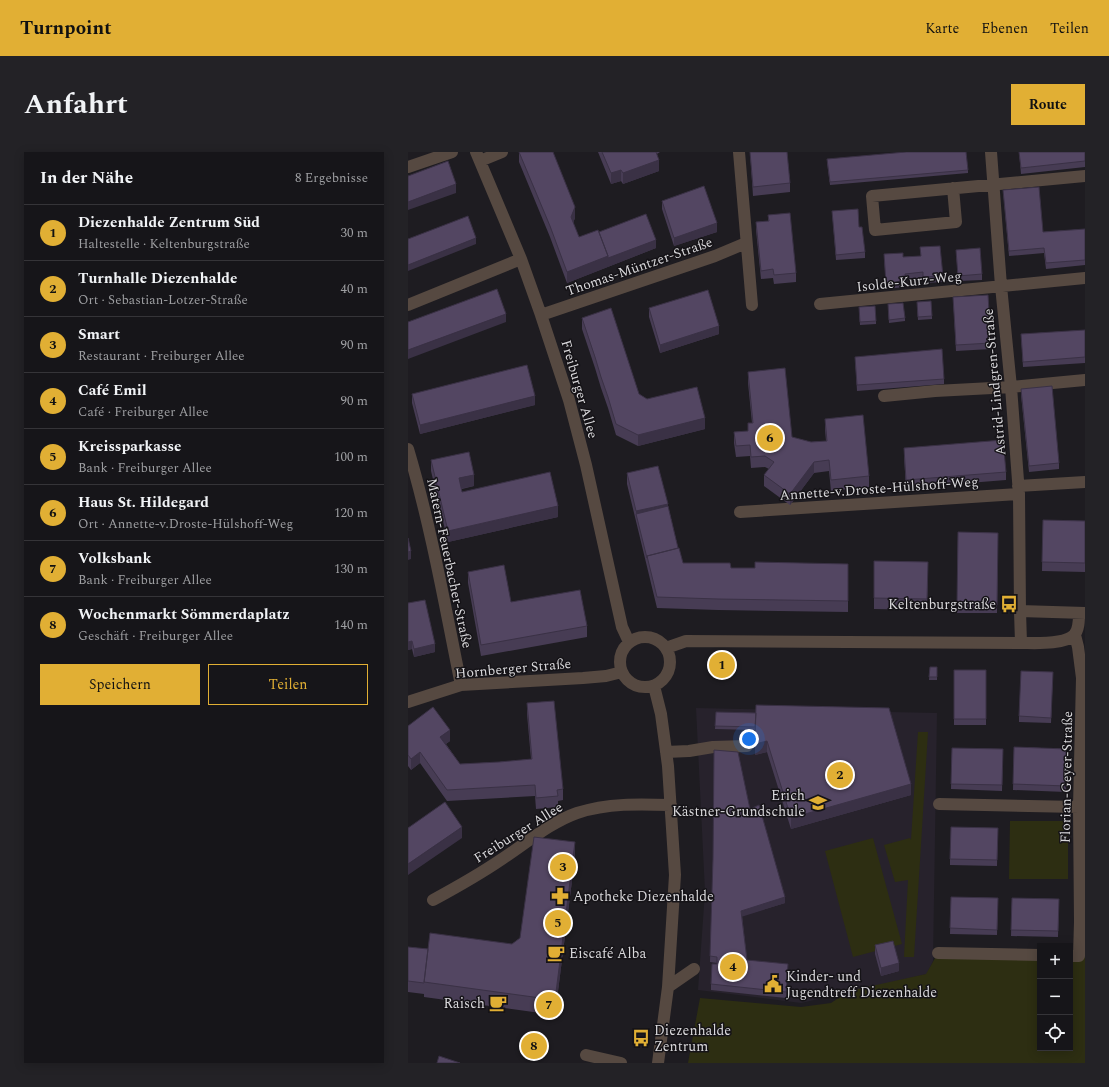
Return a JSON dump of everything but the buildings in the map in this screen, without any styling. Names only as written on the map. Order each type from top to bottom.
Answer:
[{"type":"street","points":[[408,167],[452,152]]},
{"type":"street","points":[[478,156],[502,152]]},
{"type":"street","points":[[739,152],[752,305]]},
{"type":"street","name":"Astrid-Lindgren-Straße","points":[[991,152],[1001,286],[1011,387],[1018,490],[1020,611]]},
{"type":"street","name":"Freiburger Allee","points":[[478,156],[521,259],[569,400],[586,464],[622,627],[629,642]]},
{"type":"street","points":[[953,188],[956,222],[875,230],[872,196],[953,188],[1085,176]]},
{"type":"street","name":"Thomas-Müntzer-Straße","points":[[541,315],[715,256],[746,243]]},
{"type":"street","points":[[408,305],[521,259]]},
{"type":"street","name":"Isolde-Kurz-Weg","points":[[820,304],[1085,278]]},
{"type":"street","points":[[884,396],[1085,380]]},
{"type":"street","name":"Matern-Feuerbacher-Straße","points":[[408,449],[417,479],[435,557],[461,684]]},
{"type":"street","name":"Annette-v.Droste-Hülshoff-Weg","points":[[740,512],[1018,490],[1085,482]]},
{"type":"street","points":[[666,648],[686,640],[1021,643],[1054,643],[1075,635],[1082,613],[1020,611],[1021,643]]},
{"type":"street","name":"Florian-Geyer-Straße","points":[[1073,956],[1079,956],[1082,922],[1079,806],[1083,777],[1082,678],[1075,635]]},
{"type":"street","points":[[649,637],[659,641],[666,648],[670,655],[671,662],[669,670],[666,677],[654,686],[639,687],[626,678],[622,672],[620,661],[622,651],[629,642],[639,638],[649,637]]},
{"type":"street","name":"Hornberger Straße","points":[[409,700],[461,684],[584,678],[606,676],[622,672]]},
{"type":"street","points":[[654,686],[661,714],[666,752],[671,804],[674,875],[668,987],[658,1063]]},
{"type":"street","points":[[666,752],[713,747],[747,746]]},
{"type":"street","name":"Freiburger Allee","points":[[433,900],[473,878],[560,820],[577,813],[597,808],[627,804],[671,804]]},
{"type":"street","points":[[939,804],[1079,806]]},
{"type":"street","points":[[938,953],[1037,955]]},
{"type":"street","points":[[668,987],[694,969]]},
{"type":"street","points":[[586,1055],[621,1063]]},
{"type":"shaded area","name":"Erich Kästner-Grundschule","points":[[696,708],[937,713],[933,961],[927,974],[801,1003],[698,990],[705,892]]},
{"type":"green space","points":[[918,732],[928,732],[914,957],[904,957],[908,880],[895,882],[884,845],[910,838],[911,840]]},
{"type":"green space","points":[[1010,821],[1068,821],[1068,879],[1009,879]]},
{"type":"green space","points":[[873,838],[902,944],[853,957],[825,851]]},
{"type":"green space","points":[[938,953],[1037,955],[1037,1051],[1073,1051],[1073,956],[1085,956],[1085,1063],[688,1063],[700,998],[801,1007],[831,1003],[849,991],[926,974]]},
{"type":"place","name":"Haus St. Hildegard","points":[[770,438]]},
{"type":"place","name":"Keltenburgstraße","points":[[1009,604]]},
{"type":"place","name":"Diezenhalde Zentrum Süd","points":[[722,665]]},
{"type":"place","name":"Turnhalle Diezenhalde","points":[[840,775]]},
{"type":"place","name":"Erich Kästner-Grundschule","points":[[818,803]]},
{"type":"place","name":"Smart","points":[[563,867]]},
{"type":"place","name":"Apotheke Diezenhalde","points":[[560,896]]},
{"type":"place","name":"Kreissparkasse","points":[[558,923]]},
{"type":"place","name":"Eiscafé Alba","points":[[556,953]]},
{"type":"place","name":"Café Emil","points":[[733,967]]},
{"type":"place","name":"Kinder- und Jugendtreff Diezenhalde","points":[[773,984]]},
{"type":"place","name":"Raisch","points":[[498,1003]]},
{"type":"place","name":"Volksbank","points":[[549,1005]]},
{"type":"place","name":"Diezenhalde Zentrum","points":[[641,1038]]},
{"type":"place","name":"Wochenmarkt Sömmerdaplatz","points":[[534,1046]]}]
